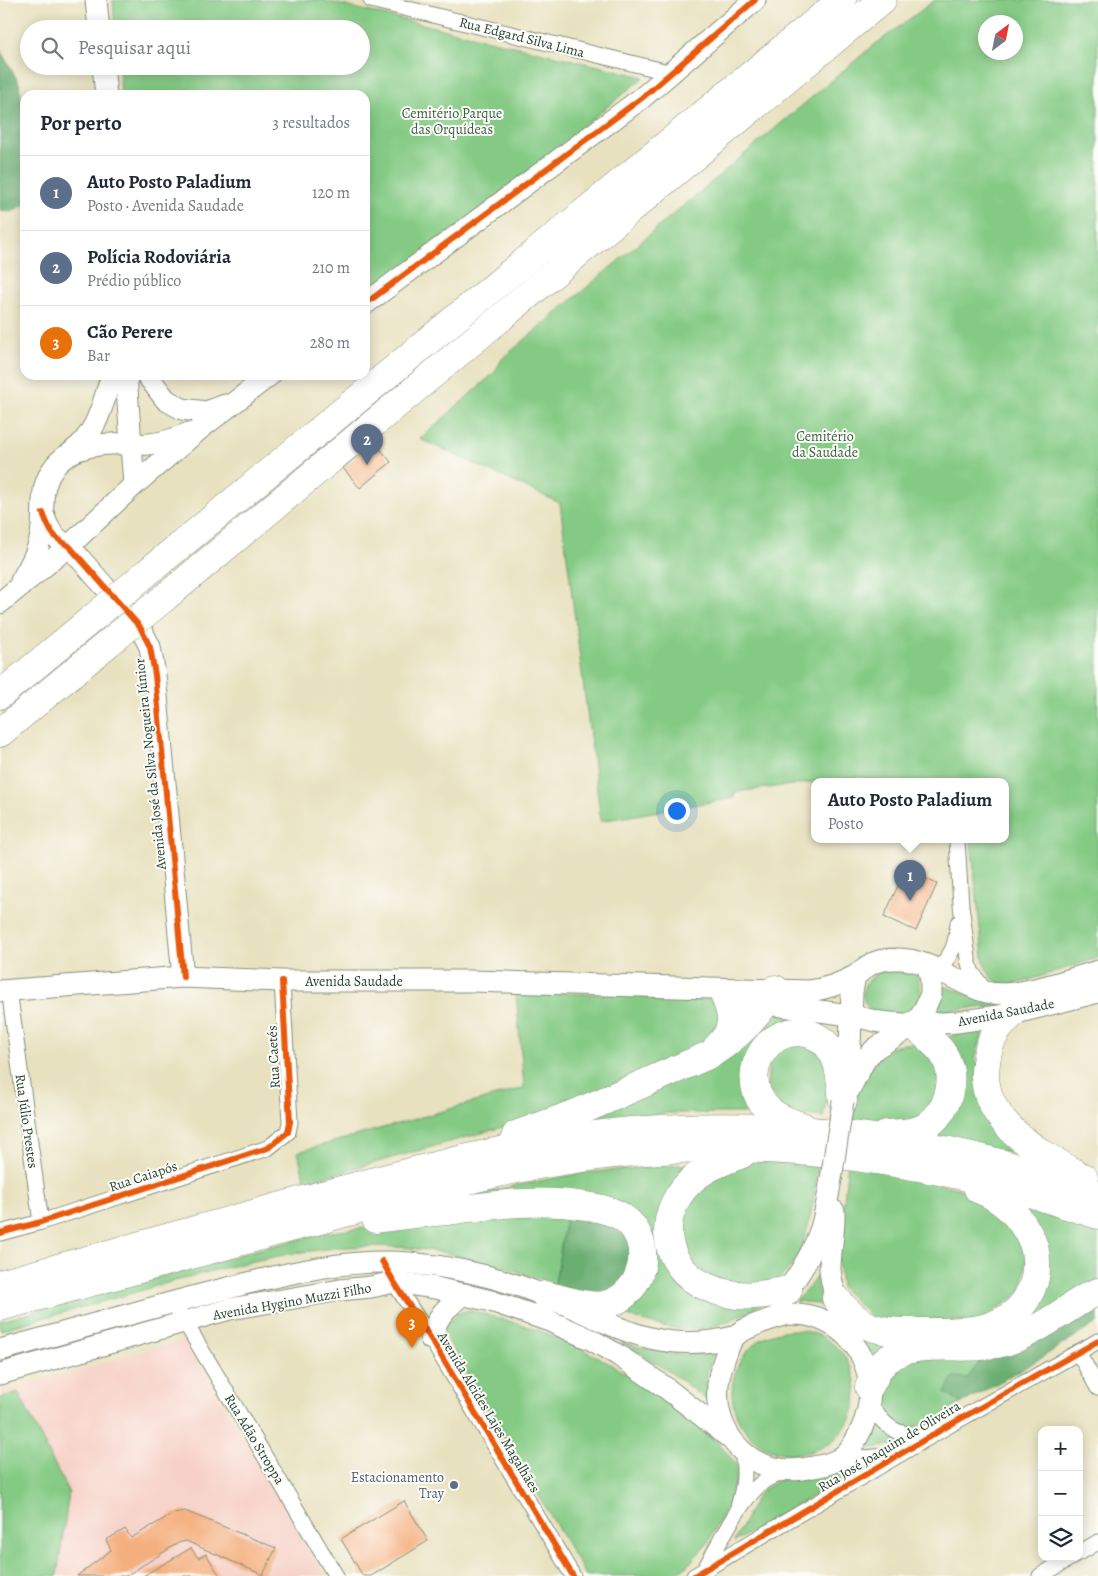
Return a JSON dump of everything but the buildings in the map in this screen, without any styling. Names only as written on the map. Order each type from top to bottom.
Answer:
[{"type":"highway","points":[[0,695],[842,0]]},
{"type":"highway","points":[[0,733],[882,0]]},
{"type":"highway","points":[[711,1054],[725,1039],[732,1021],[726,997]]},
{"type":"highway","points":[[0,1284],[379,1179],[574,1114],[711,1054],[729,1042],[777,1001]]},
{"type":"highway","points":[[1012,1014],[997,1030],[986,1058],[984,1072],[991,1104],[1014,1132],[1031,1146],[1098,1186]]},
{"type":"highway","points":[[858,1136],[912,1132],[925,1126],[935,1118],[948,1100],[951,1084],[950,1071],[943,1053],[914,1026]]},
{"type":"highway","points":[[818,1131],[788,1122],[764,1105],[757,1093],[755,1078],[756,1063],[763,1049],[772,1040],[786,1034],[801,1032],[816,1036],[829,1046],[836,1060],[843,1101]]},
{"type":"highway","points":[[379,1179],[539,1144],[631,1131],[735,1128],[818,1131],[921,1147],[997,1163],[1098,1195]]},
{"type":"highway","points":[[0,1307],[231,1243],[503,1172],[605,1155],[702,1149],[766,1149],[846,1156],[912,1167],[1012,1188],[1098,1215]]},
{"type":"highway","points":[[766,1149],[736,1156],[709,1167],[696,1176],[672,1206],[667,1224],[668,1242],[674,1258],[684,1272],[695,1281],[710,1289],[746,1297],[763,1296],[788,1290]]},
{"type":"highway","points":[[836,1298],[846,1311],[870,1326],[900,1332],[959,1332],[996,1325],[1011,1316],[1024,1303],[1032,1290],[1036,1276],[1037,1261],[1033,1241],[1022,1222],[1007,1205],[985,1191],[912,1167]]},
{"type":"highway","points":[[231,1243],[383,1218],[510,1203],[571,1203],[601,1208],[622,1216],[633,1226],[642,1244],[644,1260],[639,1275],[629,1290],[617,1301],[603,1305],[589,1305],[545,1295]]},
{"type":"highway","points":[[870,1396],[880,1367],[892,1356],[906,1349],[924,1347],[977,1348],[998,1344],[1019,1337],[1098,1292]]},
{"type":"main road","points":[[96,0],[98,20]]},
{"type":"main road","points":[[370,300],[643,98],[755,0]]},
{"type":"main road","points":[[105,75],[106,90]]},
{"type":"main road","points":[[16,589],[36,552],[41,537],[42,497],[48,476],[53,468],[68,454],[83,444],[92,431],[110,380]]},
{"type":"main road","points":[[126,380],[134,485]]},
{"type":"main road","points":[[152,380],[166,400],[182,409],[206,412],[236,400]]},
{"type":"main road","points":[[0,603],[69,546],[134,485],[201,428],[263,380]]},
{"type":"main road","points":[[68,454],[94,446],[110,444],[150,444],[177,438],[201,428]]},
{"type":"main road","name":"Avenida José da Silva Nogueira Júnior","points":[[43,513],[51,533],[58,540],[69,546],[140,627],[150,647],[156,691],[183,977]]},
{"type":"main road","points":[[777,1001],[809,991],[821,990],[855,976],[868,965],[882,959],[900,958],[932,968],[931,994],[928,1004],[914,1026],[876,1048],[866,1058],[843,1101]]},
{"type":"main road","name":"Avenida Saudade","points":[[932,968],[986,992],[1000,994],[1016,994],[1098,971]]},
{"type":"main road","points":[[760,1322],[788,1290],[808,1260],[822,1226],[843,1101],[850,1047],[850,1015],[855,976]]},
{"type":"main road","name":"Avenida Saudade","points":[[5,991],[183,977],[282,981],[470,981],[678,988]]},
{"type":"main road","points":[[678,988],[777,1001],[880,1022],[914,1026]]},
{"type":"main road","points":[[678,988],[726,997],[777,1001],[838,1030],[850,1047]]},
{"type":"main road","name":"Avenida Saudade","points":[[914,1026],[1012,1014],[1098,992]]},
{"type":"main road","points":[[831,1179],[835,1224],[830,1267],[831,1282],[840,1320],[847,1335],[859,1350],[866,1369],[870,1396],[858,1438],[836,1461],[794,1470],[775,1468],[758,1462],[736,1445],[720,1415],[717,1396],[717,1381],[726,1353],[734,1337],[760,1322],[787,1314],[805,1315],[825,1321],[847,1335]]},
{"type":"main road","name":"Avenida Hygino Muzzi Filho","points":[[0,1350],[298,1270],[382,1261],[411,1263],[480,1275],[545,1295],[619,1329],[667,1342],[691,1344],[734,1337]]},
{"type":"main road","name":"Avenida Hygino Muzzi Filho","points":[[0,1374],[230,1309],[394,1282],[436,1288],[491,1301],[547,1320],[592,1340],[618,1355],[666,1388],[736,1445]]},
{"type":"main road","points":[[431,1339],[436,1322],[443,1311],[465,1294]]},
{"type":"street","name":"Rua Edgard Silva Lima","points":[[371,0],[672,73]]},
{"type":"street","points":[[957,843],[960,904],[971,971],[986,992]]},
{"type":"street","points":[[932,968],[946,961],[954,949],[960,904]]},
{"type":"street","name":"Rua Caetés","points":[[282,981],[290,1122],[288,1132]]},
{"type":"street","name":"Rua Júlio Prestes","points":[[5,991],[41,1222]]},
{"type":"street","name":"Rua Caiapós","points":[[0,1233],[41,1222],[268,1148],[288,1132]]},
{"type":"street","name":"Avenida Alcides Lajes Magalhães","points":[[382,1261],[573,1576]]},
{"type":"street","name":"Rua Adão Stroppa","points":[[174,1302],[184,1322],[336,1576]]},
{"type":"street","name":"Rua José Joaquim de Oliveira","points":[[699,1573],[946,1427],[1098,1341]]},
{"type":"street","points":[[1078,1352],[1098,1388]]},
{"type":"street","points":[[870,1396],[878,1416],[888,1427],[898,1432],[920,1434],[946,1427]]},
{"type":"street","points":[[736,1445],[745,1470],[744,1483],[736,1515]]},
{"type":"street","points":[[836,1461],[901,1454]]},
{"type":"street","points":[[699,1573],[736,1515],[755,1490],[766,1480],[794,1470]]},
{"type":"street","points":[[1083,1551],[1098,1542]]},
{"type":"street","points":[[1040,1576],[1065,1561]]},
{"type":"shaded area","points":[[185,1340],[325,1576],[0,1576],[0,1392]]},
{"type":"green space","name":"Cemitério Parque das Orquídeas","points":[[113,0],[321,0],[644,77],[370,299],[370,90],[121,90],[120,75],[370,75],[370,20],[114,20]]},
{"type":"green space","name":"Cemitério da Saudade","points":[[935,0],[1098,0],[1098,958],[1010,985],[998,982],[987,970],[983,957],[971,843],[1009,843],[1009,778],[811,778],[811,783],[734,792],[734,798],[601,821],[560,503],[420,439],[495,372],[502,359],[869,49]]},
{"type":"green space","points":[[0,50],[19,83],[20,90],[20,207],[11,212],[0,210]]},
{"type":"green space","points":[[898,967],[913,971],[916,975],[921,994],[918,1001],[913,1007],[898,1013],[890,1014],[872,1010],[864,1000],[863,992],[868,981],[879,973]]},
{"type":"green space","points":[[940,985],[971,995],[1015,999],[1000,1006],[935,1011],[942,994]]},
{"type":"green space","points":[[516,992],[704,997],[718,1004],[723,1019],[704,1044],[532,1119],[305,1182],[298,1152],[524,1088]]},
{"type":"green space","points":[[773,1012],[813,1023],[773,1027],[755,1113],[666,1113],[559,1127]]},
{"type":"green space","points":[[985,1028],[975,1059],[1041,1160],[925,1134],[937,1127],[947,1037]]},
{"type":"green space","points":[[903,1044],[919,1044],[940,1069],[935,1107],[905,1127],[853,1123],[861,1077],[890,1048]]},
{"type":"green space","points":[[786,1045],[820,1047],[830,1082],[823,1117],[785,1110],[767,1088],[769,1059]]},
{"type":"green space","points":[[848,1161],[964,1190],[996,1205],[1028,1253],[1021,1292],[979,1322],[872,1318],[841,1287],[838,1259]]},
{"type":"green space","points":[[761,1162],[818,1166],[814,1198],[806,1235],[799,1252],[790,1267],[779,1278],[764,1285],[731,1282],[707,1275],[698,1269],[675,1234],[694,1187],[747,1163]]},
{"type":"green space","points":[[700,1163],[663,1247],[761,1304],[723,1323],[706,1328],[673,1328],[655,1325],[615,1311],[636,1216],[450,1201],[518,1185],[582,1173]]},
{"type":"green space","points":[[1023,1207],[1098,1232],[1098,1282],[1011,1331],[1032,1304]]},
{"type":"green space","points":[[567,1210],[555,1284],[497,1265],[439,1252],[398,1247],[336,1248],[243,1263],[0,1330],[0,1321],[256,1250],[325,1233],[431,1219]]},
{"type":"green space","points":[[567,1210],[592,1213],[634,1241],[631,1278],[596,1299],[555,1284]]},
{"type":"green space","points":[[817,1275],[817,1288],[823,1307],[816,1303],[795,1301],[809,1287]]},
{"type":"green space","points":[[1098,1300],[1098,1322],[1028,1366],[962,1403],[945,1393],[954,1377],[968,1378],[986,1353]]},
{"type":"green space","points":[[469,1310],[544,1332],[599,1358],[630,1376],[674,1407],[727,1453],[738,1468],[734,1492],[707,1544],[687,1566],[670,1576],[586,1576],[444,1334],[443,1327],[455,1314]]},
{"type":"green space","points":[[794,1330],[818,1335],[838,1348],[851,1368],[856,1392],[851,1416],[838,1436],[818,1449],[794,1454],[770,1449],[750,1436],[737,1416],[732,1392],[737,1368],[750,1348],[770,1335]]},
{"type":"green space","points":[[857,1333],[908,1338],[874,1362],[865,1342]]},
{"type":"green space","points":[[621,1342],[667,1353],[714,1353],[707,1372],[706,1400],[673,1374]]},
{"type":"green space","points":[[986,1353],[968,1378],[945,1392],[962,1403],[932,1420],[910,1428],[905,1427],[893,1421],[882,1407],[882,1392],[898,1360]]},
{"type":"green space","points":[[18,1392],[69,1493],[57,1576],[0,1576],[0,1398]]},
{"type":"green space","points":[[876,1422],[902,1440],[896,1444],[859,1451],[872,1433]]},
{"type":"green space","points":[[860,1468],[734,1542],[758,1494],[776,1481]]},
{"type":"cycle path","points":[[370,300],[643,97],[755,0]]},
{"type":"cycle path","points":[[43,513],[52,533],[69,546],[140,627],[150,647],[155,675],[183,977]]},
{"type":"cycle path","points":[[0,1233],[41,1222],[268,1148],[288,1132],[290,1122],[282,981]]},
{"type":"cycle path","points":[[382,1261],[573,1576]]},
{"type":"cycle path","points":[[694,1576],[946,1427],[1098,1341]]},
{"type":"place","name":"Polícia Rodoviária","points":[[367,465]]},
{"type":"place","name":"Auto Posto Paladium","points":[[910,901]]},
{"type":"place","name":"Cão Perere","points":[[412,1348]]},
{"type":"place","name":"Estacionamento Tray","points":[[454,1485]]}]
